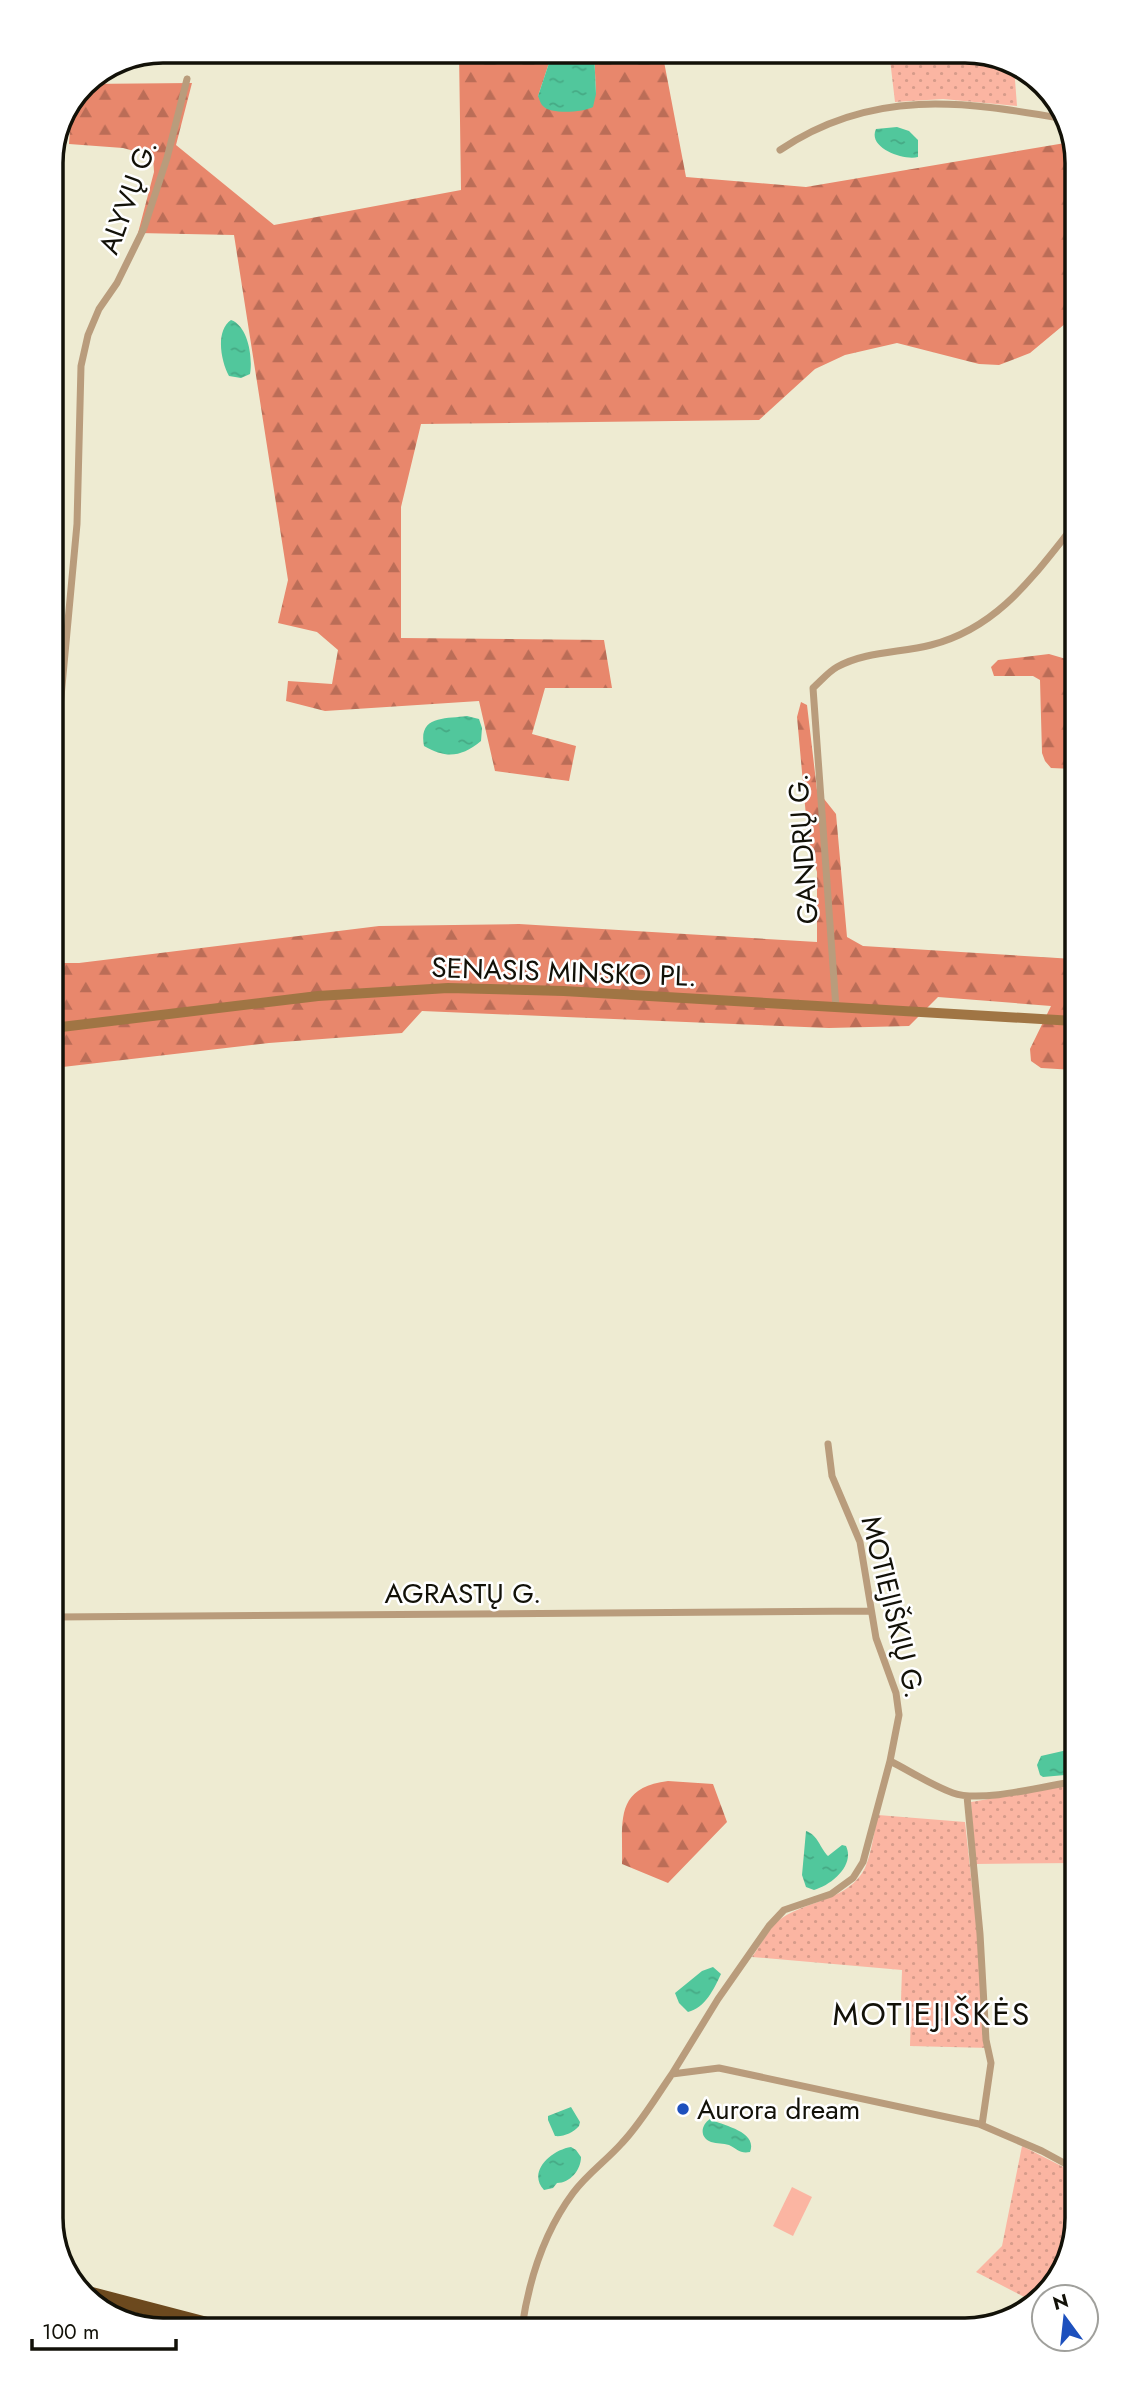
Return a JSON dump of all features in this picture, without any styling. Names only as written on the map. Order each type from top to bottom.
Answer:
[{"type":"highway","points":[[102,2297],[184,2318]]},
{"type":"main road","name":"SENASIS MINSKO PL.","points":[[63,1027],[318,996],[448,988],[564,992],[1065,1021]]},
{"type":"street","name":"ALYVŲ G.","points":[[63,675],[77,524],[80,366],[88,335],[99,309],[117,283],[144,228],[167,158],[187,79]]},
{"type":"street","points":[[780,150],[804,134],[838,119],[883,107],[922,103],[960,104],[1054,117]]},
{"type":"street","name":"GANDRŲ G.","points":[[836,1008],[813,688],[835,668],[854,659],[932,645],[985,621],[1014,598],[1065,536]]},
{"type":"street","name":"MOTIEJIŠKIŲ G.","points":[[524,2318],[528,2289],[535,2268],[570,2196],[580,2182],[624,2142],[769,1926],[784,1910],[831,1894],[853,1878],[863,1862],[900,1715],[896,1693],[876,1638],[860,1542],[832,1476],[828,1444]]},
{"type":"street","name":"AGRASTŲ G.","points":[[63,1618],[871,1611]]},
{"type":"street","points":[[890,1761],[953,1793],[967,1796],[985,1796],[1065,1783]]},
{"type":"street","points":[[967,1796],[980,1934],[986,2040],[991,2063],[982,2125]]},
{"type":"street","points":[[672,2074],[719,2068],[982,2125],[1065,2163]]},
{"type":"shaded area","points":[[890,63],[971,63],[997,68],[1015,76],[1017,106],[943,99],[895,102]]},
{"type":"shaded area","points":[[1065,1786],[1065,1863],[975,1864],[971,1802]]},
{"type":"shaded area","points":[[878,1815],[965,1822],[990,2048],[910,2046],[911,2010],[901,2000],[902,1970],[752,1957],[782,1918],[839,1893],[858,1879],[867,1862]]},
{"type":"shaded area","points":[[1022,2146],[1065,2168],[1063,2237],[1055,2262],[1041,2283],[1030,2283],[1030,2293],[1025,2298],[976,2272],[1002,2246]]},
{"type":"shaded area","points":[[792,2187],[812,2197],[793,2236],[773,2226]]},
{"type":"green space","points":[[459,63],[549,63],[538,96],[596,94],[595,63],[664,63],[686,177],[806,187],[1063,143],[1065,324],[1030,353],[999,365],[979,364],[897,343],[845,355],[815,369],[759,420],[421,424],[401,507],[401,638],[604,640],[612,688],[545,688],[532,734],[576,746],[569,781],[495,771],[479,701],[325,711],[286,701],[288,681],[332,684],[338,650],[317,632],[278,623],[288,580],[234,235],[138,233],[154,172],[153,156],[123,148],[69,144],[69,129],[80,108],[92,92],[103,84],[192,83],[176,145],[274,225],[461,190]]},
{"type":"green space","points":[[1049,654],[1065,659],[1065,769],[1051,768],[1042,753],[1040,680],[1033,676],[994,676],[991,667],[998,660]]},
{"type":"green space","points":[[801,702],[807,705],[817,790],[836,814],[847,937],[863,946],[1065,958],[1065,1069],[1041,1068],[1031,1061],[1030,1049],[1051,1006],[938,997],[909,1026],[829,1028],[422,1011],[402,1033],[269,1043],[63,1067],[63,963],[379,926],[519,924],[817,942],[817,872],[808,838],[797,717]]},
{"type":"green space","points":[[668,1781],[713,1784],[727,1822],[668,1883],[622,1864],[623,1821],[630,1799],[638,1791]]},
{"type":"water","points":[[549,63],[595,63],[596,94],[593,107],[575,111],[553,111],[542,105],[538,96]]},
{"type":"water","points":[[897,127],[909,131],[918,140],[918,157],[896,155],[877,142],[876,129]]},
{"type":"water","points":[[231,320],[242,329],[250,351],[250,374],[241,378],[229,376],[222,355],[223,331]]},
{"type":"water","points":[[467,716],[479,719],[482,728],[481,741],[474,746],[460,753],[447,754],[424,746],[423,736],[429,724],[435,720]]},
{"type":"water","points":[[1065,1751],[1065,1775],[1040,1775],[1037,1765],[1041,1756]]},
{"type":"water","points":[[806,1831],[816,1839],[828,1856],[842,1845],[846,1846],[848,1853],[845,1867],[840,1873],[828,1884],[814,1890],[806,1887],[802,1875]]},
{"type":"water","points":[[713,1967],[721,1974],[715,1986],[704,2002],[688,2012],[679,2003],[675,1993],[702,1971]]},
{"type":"water","points":[[571,2107],[580,2122],[579,2126],[568,2134],[555,2136],[548,2116]]},
{"type":"water","points":[[710,2119],[744,2134],[751,2145],[750,2152],[741,2152],[729,2145],[707,2140],[703,2131]]},
{"type":"water","points":[[571,2147],[581,2157],[577,2171],[566,2181],[544,2190],[539,2183],[540,2169],[556,2152]]},
{"type":"place","name":"Aurora dream","points":[[683,2109]]},
{"type":"district","name":"MOTIEJIŠKĖS","points":[[932,2014]]}]
